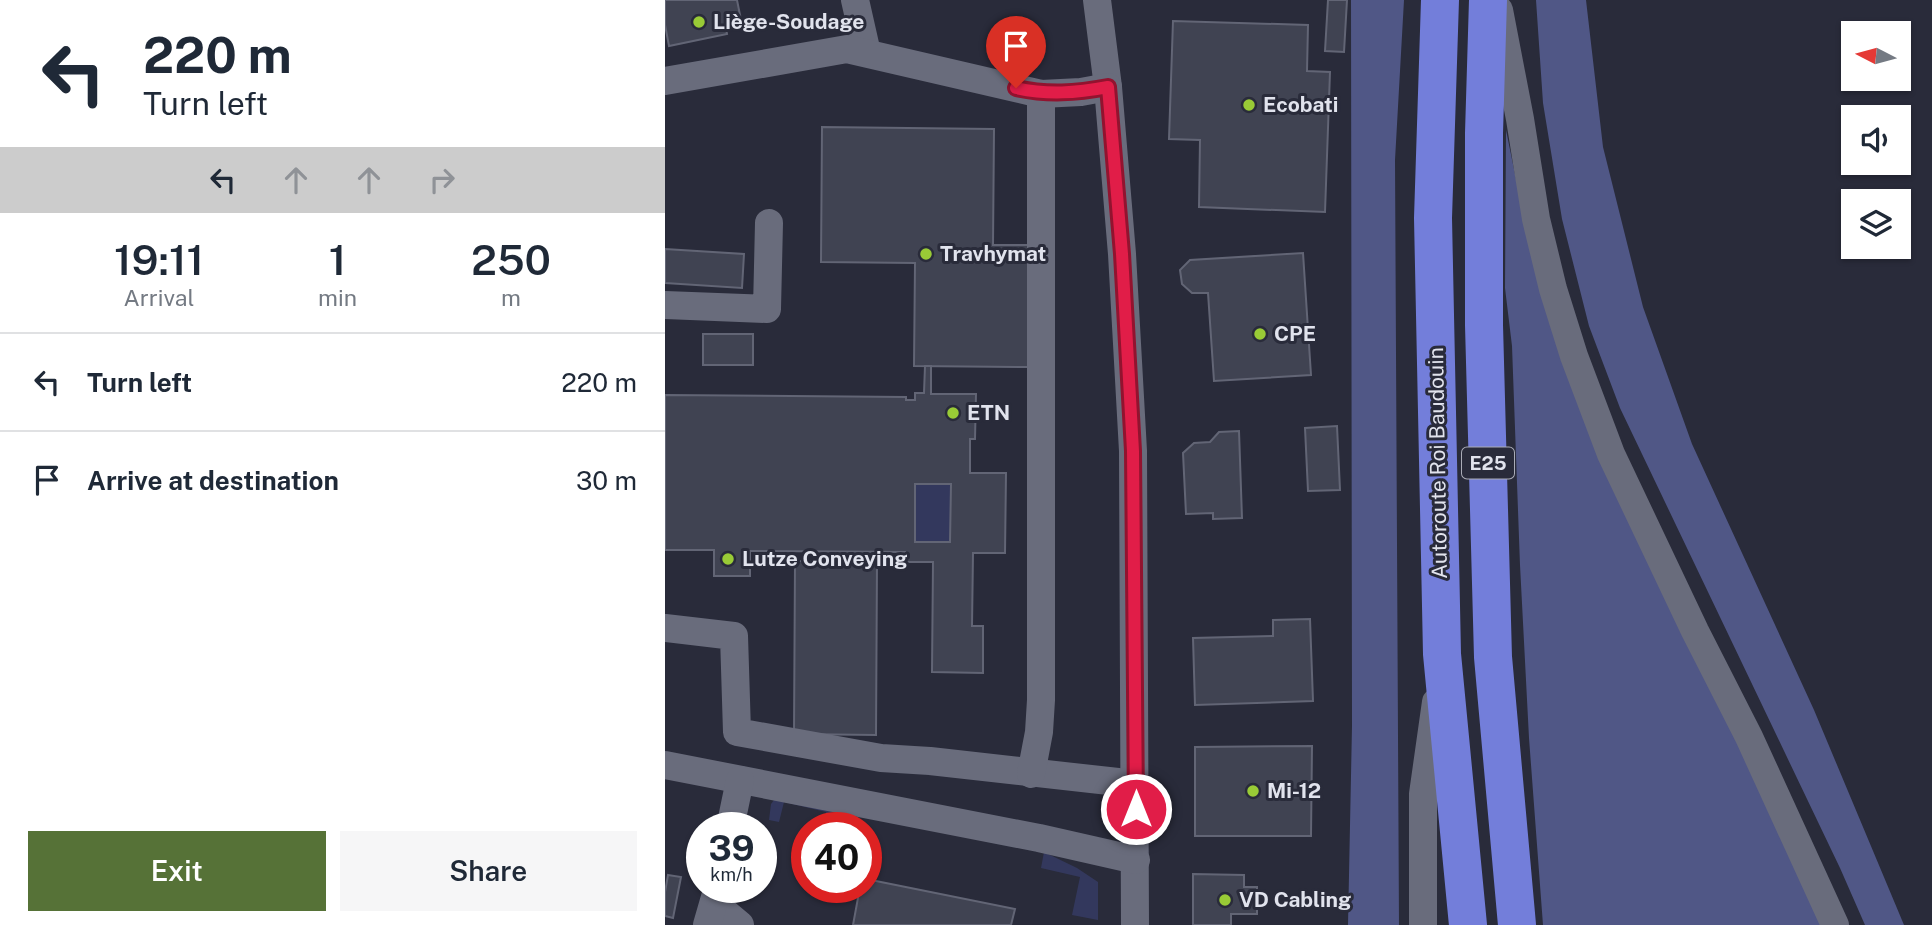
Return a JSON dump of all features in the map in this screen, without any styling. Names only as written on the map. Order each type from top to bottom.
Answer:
[{"type":"highway","name":"Autoroute Roi Baudouin","points":[[1440,0],[1433,218],[1443,654],[1468,925]]},
{"type":"highway","name":"E25","points":[[1488,0],[1484,133],[1484,325],[1493,657],[1517,925]]},
{"type":"street","points":[[855,0],[867,53]]},
{"type":"street","points":[[1097,0],[1108,87],[1122,254],[1133,451],[1135,925]]},
{"type":"street","points":[[1497,0],[1536,219],[1553,289],[1574,356],[1611,454],[1749,737],[1835,925]]},
{"type":"street","points":[[665,81],[847,49],[1041,94],[1081,92],[1108,87]]},
{"type":"street","points":[[1031,774],[1039,732],[1041,700],[1041,94]]},
{"type":"street","points":[[665,305],[767,309],[769,223]]},
{"type":"street","points":[[665,628],[734,636],[737,732],[881,758],[1136,784]]},
{"type":"street","points":[[1423,925],[1423,794],[1443,654]]},
{"type":"street","points":[[665,765],[1025,835],[1136,860]]},
{"type":"street","points":[[733,812],[740,780]]},
{"type":"street","points":[[713,906],[740,925]]},
{"type":"shaded area","points":[[1351,0],[1404,0],[1395,160],[1399,925],[1348,925],[1352,726]]},
{"type":"shaded area","points":[[1536,0],[1586,0],[1603,147],[1643,307],[1692,444],[1814,710],[1904,925],[1865,925],[1620,408],[1589,326],[1562,219],[1543,103]]},
{"type":"shaded area","points":[[1506,130],[1525,223],[1824,925],[1543,925],[1529,738],[1512,346],[1505,288]]},
{"type":"shaded area","points":[[915,484],[951,484],[950,542],[915,542]]},
{"type":"shaded area","points":[[774,800],[833,807],[832,812],[826,812],[784,802],[779,822],[777,812],[770,812]]},
{"type":"shaded area","points":[[1044,852],[1098,882],[1098,920],[1072,915],[1080,877],[1041,868]]},
{"type":"building","name":"Liège-Soudage","points":[[665,0],[737,0],[741,20],[725,23],[727,34],[669,46],[665,25]]},
{"type":"building","points":[[1328,0],[1347,0],[1344,52],[1325,51]]},
{"type":"building","name":"Ecobati","points":[[1173,21],[1308,25],[1307,71],[1330,72],[1325,212],[1199,207],[1200,140],[1169,139]]},
{"type":"building","name":"Travhymat","points":[[822,127],[994,129],[993,245],[1031,245],[1030,367],[914,366],[915,263],[821,262]]},
{"type":"building","points":[[665,249],[744,254],[742,288],[665,283]]},
{"type":"building","name":"CPE","points":[[1303,253],[1311,375],[1214,381],[1208,293],[1192,293],[1182,284],[1180,270],[1190,260]]},
{"type":"building","points":[[703,334],[753,334],[753,365],[703,365]]},
{"type":"building","points":[[925,366],[931,366],[931,394],[976,394],[975,439],[970,439],[970,473],[1006,473],[1005,553],[973,553],[972,626],[983,626],[983,673],[932,672],[933,562],[905,562],[905,552],[750,551],[750,576],[714,576],[714,550],[665,550],[665,395],[906,397],[906,400],[915,400],[915,393],[924,393]],"holes":[[[915,484],[951,484],[950,542],[915,542]]]},
{"type":"building","points":[[1337,426],[1340,490],[1308,491],[1305,428]]},
{"type":"building","points":[[1239,431],[1242,518],[1213,519],[1213,513],[1186,514],[1183,453],[1194,443],[1210,442],[1219,432]]},
{"type":"building","points":[[795,561],[877,561],[876,735],[794,734]]},
{"type":"building","points":[[1310,619],[1313,701],[1195,705],[1193,638],[1273,636],[1273,620]]},
{"type":"building","name":"Mi-12","points":[[1312,746],[1311,836],[1195,836],[1195,747]]},
{"type":"building","name":"VD Cabling","points":[[1193,874],[1244,875],[1244,887],[1257,887],[1257,914],[1231,914],[1231,925],[1193,925]]},
{"type":"building","points":[[668,875],[681,877],[673,918],[665,916]]},
{"type":"building","points":[[882,882],[1015,909],[1011,925],[853,925],[857,903],[882,903]]},
{"type":"place","name":"Liège-Soudage","points":[[699,22]]},
{"type":"place","name":"Ecobati","points":[[1249,105]]},
{"type":"place","name":"Travhymat","points":[[926,254]]},
{"type":"place","name":"CPE","points":[[1260,334]]},
{"type":"place","name":"ETN","points":[[953,413]]},
{"type":"place","name":"Lutze Conveying","points":[[728,559]]},
{"type":"place","name":"Mi-12","points":[[1253,791]]},
{"type":"place","name":"VD Cabling","points":[[1225,900]]},
{"type":"route","points":[[1016,88],[1041,94],[1081,92],[1108,87],[1122,254],[1133,451],[1136,809]]}]
